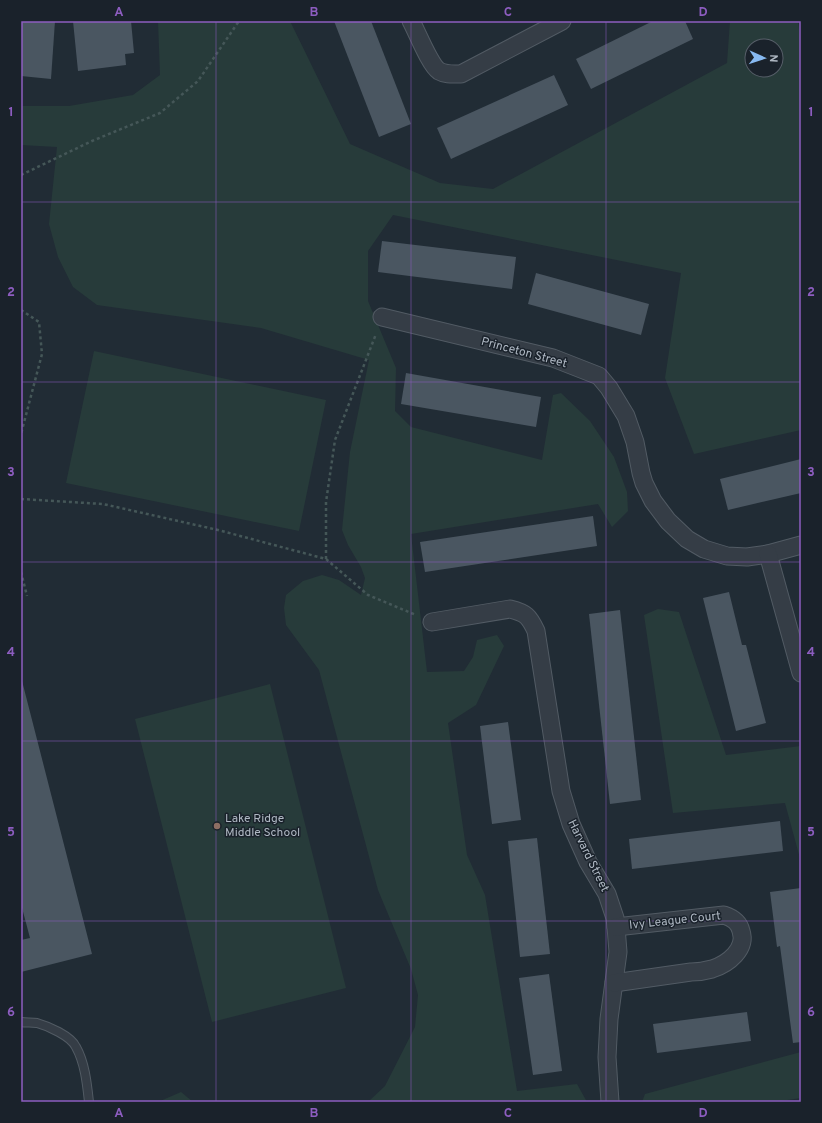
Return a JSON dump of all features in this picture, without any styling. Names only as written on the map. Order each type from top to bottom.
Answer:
[{"type":"street","points":[[411,21],[433,65],[440,71],[450,75],[461,74],[562,21]]},
{"type":"street","name":"Princeton Street","points":[[382,317],[552,358],[599,376],[609,388],[626,416],[635,442],[641,474],[653,501],[668,521],[687,538],[704,549],[727,556],[747,557],[768,554],[801,545]]},
{"type":"street","points":[[768,554],[801,674]]},
{"type":"street","name":"Harvard Street","points":[[432,622],[510,609],[520,611],[531,619],[536,631],[561,791],[571,824],[588,862],[607,894],[615,918],[618,952],[609,1019],[608,1049],[610,1102]]},
{"type":"street","name":"Ivy League Court","points":[[614,983],[691,972],[701,972],[713,969],[727,961],[739,950],[743,935],[740,925],[733,918],[724,915],[616,927]]},
{"type":"lane","points":[[21,1022],[36,1023],[53,1029],[68,1038],[76,1046],[84,1071],[89,1101]]},
{"type":"path","points":[[21,175],[92,141],[160,114],[198,81],[239,21]]},
{"type":"path","points":[[21,310],[39,322],[42,354],[21,434]]},
{"type":"path","points":[[326,559],[326,502],[335,440],[382,317]]},
{"type":"path","points":[[21,499],[104,504],[218,530],[326,559],[368,595],[432,622]]},
{"type":"path","points":[[21,572],[27,596]]},
{"type":"green space","points":[[158,21],[290,21],[350,144],[440,183],[493,189],[727,63],[730,21],[798,21],[801,44],[801,430],[694,454],[665,378],[681,273],[393,215],[368,251],[368,301],[396,368],[395,411],[411,427],[542,460],[553,395],[561,393],[590,421],[614,457],[627,492],[628,511],[612,527],[598,504],[411,534],[427,672],[464,671],[473,657],[477,640],[497,635],[504,646],[476,705],[448,723],[467,855],[485,895],[517,1091],[577,1084],[587,1102],[368,1102],[385,1086],[415,1027],[418,995],[411,969],[378,890],[319,670],[286,625],[284,608],[286,595],[303,581],[322,575],[339,580],[361,595],[365,578],[342,530],[350,452],[369,360],[261,328],[97,305],[73,287],[58,257],[49,224],[57,147],[21,145],[21,106],[69,106],[133,95],[160,75]]},
{"type":"green space","points":[[94,351],[326,400],[299,531],[66,483]]},
{"type":"green space","points":[[658,609],[679,612],[726,755],[801,746],[801,862],[785,803],[673,813],[644,615]]},
{"type":"green space","points":[[270,684],[346,988],[212,1022],[135,719]]},
{"type":"green space","points":[[801,1052],[801,1098],[774,1102],[642,1102],[645,1094]]},
{"type":"green space","points":[[181,1092],[193,1102],[158,1102]]},
{"type":"building","points":[[21,21],[55,21],[51,79],[21,76]]},
{"type":"building","points":[[73,21],[131,21],[134,53],[125,54],[126,65],[78,71]]},
{"type":"building","points":[[334,21],[371,21],[411,124],[379,137]]},
{"type":"building","points":[[653,21],[685,21],[693,39],[591,89],[576,59]]},
{"type":"building","points":[[554,75],[568,105],[451,159],[437,128]]},
{"type":"building","points":[[382,241],[516,257],[512,289],[378,272]]},
{"type":"building","points":[[536,273],[649,304],[641,335],[528,304]]},
{"type":"building","points":[[406,373],[541,397],[536,427],[401,404]]},
{"type":"building","points":[[801,459],[801,493],[728,510],[720,479]]},
{"type":"building","points":[[593,516],[597,546],[425,572],[420,542]]},
{"type":"building","points":[[729,592],[742,645],[746,645],[766,723],[736,731],[703,598]]},
{"type":"building","points":[[620,610],[641,800],[610,804],[589,614]]},
{"type":"building","points":[[21,677],[92,954],[21,972],[21,940],[30,938],[21,904]]},
{"type":"building","points":[[508,722],[521,820],[492,824],[480,726]]},
{"type":"building","points":[[780,821],[783,851],[632,869],[629,839]]},
{"type":"building","points":[[537,838],[550,954],[520,957],[508,841]]},
{"type":"building","points":[[801,888],[801,1042],[793,1043],[780,946],[777,947],[770,892]]},
{"type":"building","points":[[549,974],[562,1071],[533,1075],[519,978]]},
{"type":"building","points":[[747,1012],[751,1041],[657,1053],[653,1024]]},
{"type":"place","name":"Lake Ridge Middle School","points":[[217,826]]}]
